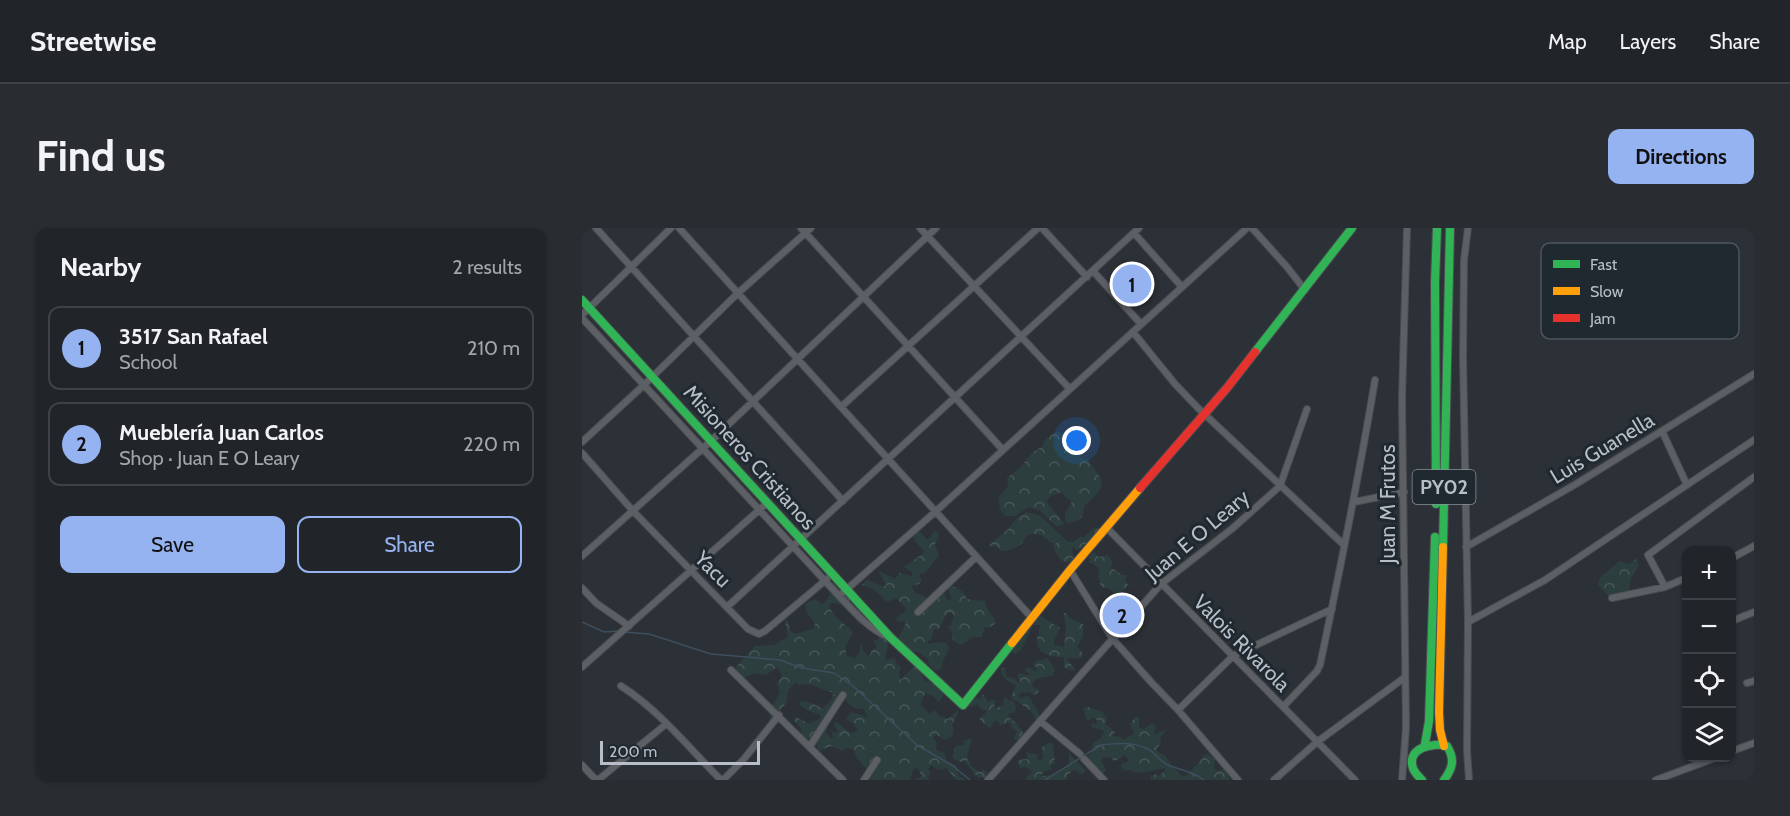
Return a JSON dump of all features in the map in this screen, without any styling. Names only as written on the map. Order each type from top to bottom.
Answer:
[{"type":"main road","points":[[1032,618],[1070,570],[1205,413],[1352,228]]},
{"type":"main road","name":"PY02","points":[[1419,778],[1413,766],[1414,757],[1425,744],[1429,722],[1436,507],[1435,282],[1437,228]]},
{"type":"main road","name":"PY02","points":[[1450,228],[1439,712],[1444,746],[1449,750],[1453,759]]},
{"type":"main road","name":"Misioneros Cristianos","points":[[582,300],[891,638],[963,705],[1032,618]]},
{"type":"main road","points":[[1425,744],[1433,742],[1444,746]]},
{"type":"main road","points":[[1445,780],[1452,770],[1453,759]]},
{"type":"street","points":[[596,228],[843,501]]},
{"type":"street","points":[[582,317],[671,228]]},
{"type":"street","points":[[679,228],[1032,618]]},
{"type":"street","points":[[920,228],[1069,388]]},
{"type":"street","points":[[582,556],[711,441],[936,228]]},
{"type":"street","points":[[842,406],[1040,228],[1087,276]]},
{"type":"street","points":[[839,597],[1247,228]]},
{"type":"street","points":[[1251,228],[1305,290]]},
{"type":"street","name":"Juan M Frutos","points":[[1404,780],[1406,728],[1402,398],[1407,228]]},
{"type":"street","points":[[1468,228],[1464,261],[1463,357],[1469,780]]},
{"type":"street","points":[[582,442],[806,230],[863,297],[1003,450]]},
{"type":"street","points":[[727,607],[1137,230],[1182,287]]},
{"type":"street","points":[[1093,271],[1142,324]]},
{"type":"street","name":"Misioneros Cristianos","points":[[582,317],[839,597],[877,632],[891,638]]},
{"type":"street","points":[[1133,332],[1175,384],[1344,545]]},
{"type":"street","name":"Luis Guanella","points":[[1466,547],[1754,374]]},
{"type":"street","points":[[1283,707],[1319,668],[1354,502],[1375,380]]},
{"type":"street","name":"Juan E O Leary","points":[[988,780],[1161,584],[1233,528],[1280,486],[1307,409]]},
{"type":"street","points":[[1662,431],[1687,485]]},
{"type":"street","points":[[1468,622],[1545,580],[1754,440]]},
{"type":"street","name":"Yacu","points":[[582,453],[633,511],[748,629],[759,634],[765,631],[832,575]]},
{"type":"street","points":[[1665,587],[1648,555],[1754,477]]},
{"type":"street","points":[[1354,502],[1404,492]]},
{"type":"street","points":[[582,667],[767,503]]},
{"type":"street","name":"Valois Rivarola","points":[[1107,528],[1355,780]]},
{"type":"street","points":[[1736,555],[1754,546]]},
{"type":"street","points":[[918,612],[976,556]]},
{"type":"street","points":[[1070,570],[1112,638],[1238,780]]},
{"type":"street","points":[[1612,598],[1665,587],[1682,580]]},
{"type":"street","points":[[582,588],[596,603],[627,627]]},
{"type":"street","points":[[1178,710],[1233,656],[1332,609]]},
{"type":"street","points":[[1736,619],[1754,612]]},
{"type":"street","points":[[731,670],[843,780]]},
{"type":"street","points":[[1274,780],[1317,742],[1404,678]]},
{"type":"street","points":[[1747,683],[1754,681]]},
{"type":"street","points":[[621,686],[634,694],[722,780],[744,759],[779,715]]},
{"type":"street","points":[[810,746],[843,695]]},
{"type":"street","points":[[1040,721],[1082,757],[1104,780]]},
{"type":"street","points":[[582,765],[597,780],[666,724]]},
{"type":"street","points":[[1736,749],[1754,743]]},
{"type":"street","points":[[1453,759],[1467,750]]},
{"type":"street","points":[[864,780],[877,760]]},
{"type":"street","points":[[1656,780],[1704,762]]},
{"type":"street","points":[[1404,780],[1419,778]]},
{"type":"green space","points":[[1055,432],[1062,432],[1066,437],[1072,435],[1079,441],[1080,457],[1089,460],[1101,479],[1102,486],[1084,506],[1082,516],[1068,523],[1065,520],[1065,513],[1072,502],[1061,492],[1051,496],[1047,500],[1048,504],[1064,524],[1057,527],[1040,511],[1029,507],[1015,516],[1005,516],[1000,509],[998,498],[1008,486],[1007,478],[1021,467],[1032,453],[1043,446],[1044,441]]},
{"type":"green space","points":[[1027,512],[1041,516],[1068,542],[1084,537],[1094,528],[1101,528],[1084,547],[1077,550],[1072,547],[1074,558],[1069,563],[1062,561],[1057,555],[1053,546],[1057,542],[1051,543],[1036,534],[1028,535],[1023,543],[1009,550],[1000,551],[998,547],[989,546],[1018,517]]},
{"type":"green space","points":[[919,531],[928,540],[934,531],[937,532],[939,535],[935,544],[939,555],[925,573],[919,574],[922,581],[911,586],[915,593],[924,596],[930,602],[941,594],[945,594],[949,601],[952,598],[948,590],[950,586],[956,587],[967,599],[980,601],[984,599],[996,623],[984,628],[982,637],[973,637],[961,645],[953,639],[947,626],[951,625],[954,616],[952,613],[947,613],[939,629],[934,629],[932,638],[927,642],[928,644],[946,643],[949,647],[942,668],[937,671],[930,666],[927,658],[918,652],[911,651],[897,640],[905,621],[897,622],[896,618],[906,611],[905,607],[896,598],[888,602],[871,588],[862,585],[867,580],[886,586],[879,571],[895,579],[900,573],[912,576],[912,572],[904,567],[925,552],[913,536]]},
{"type":"green space","points":[[1094,552],[1099,557],[1108,555],[1113,563],[1111,567],[1122,575],[1127,575],[1125,580],[1128,585],[1123,591],[1114,594],[1109,588],[1101,587],[1099,568],[1089,563],[1089,556]]},
{"type":"green space","points":[[1636,559],[1639,566],[1631,578],[1629,593],[1623,600],[1610,598],[1598,585],[1600,577],[1620,561],[1629,564]]},
{"type":"green space","points":[[835,582],[869,618],[865,623],[859,624],[840,604],[831,603],[829,607],[834,615],[853,632],[845,647],[847,656],[856,658],[861,642],[863,651],[869,657],[872,650],[877,647],[873,639],[877,641],[882,634],[886,635],[888,643],[885,660],[895,658],[896,664],[901,667],[899,673],[901,680],[915,665],[922,672],[924,680],[940,688],[944,695],[939,702],[933,696],[925,694],[920,704],[929,714],[935,710],[939,715],[948,719],[958,710],[952,725],[954,731],[952,736],[944,740],[937,735],[933,737],[937,744],[936,750],[944,753],[947,761],[956,765],[958,775],[966,780],[957,780],[946,768],[938,770],[931,765],[928,769],[931,772],[928,778],[930,780],[915,780],[922,776],[918,769],[914,768],[910,780],[872,780],[868,777],[868,771],[853,749],[847,748],[842,751],[832,746],[818,751],[817,746],[820,735],[829,722],[826,732],[831,739],[833,737],[831,731],[834,733],[839,731],[834,726],[837,722],[850,733],[858,731],[854,724],[846,719],[851,712],[867,717],[864,709],[851,706],[839,695],[806,742],[801,729],[794,720],[796,717],[809,724],[821,718],[820,715],[800,705],[799,702],[805,701],[823,708],[830,702],[834,693],[808,684],[799,685],[796,682],[788,690],[787,702],[773,718],[770,718],[770,709],[780,692],[777,683],[782,676],[778,667],[766,675],[754,673],[743,678],[738,675],[736,667],[755,646],[774,645],[788,637],[785,620],[787,619],[790,630],[795,634],[813,629],[815,623],[806,612],[805,604],[815,599],[822,604],[825,602],[831,592],[832,583]]},
{"type":"green space","points":[[1063,613],[1083,624],[1083,637],[1077,646],[1083,654],[1082,657],[1067,659],[1076,671],[1066,669],[1064,657],[1054,657],[1042,652],[1037,644],[1040,625],[1033,625],[1021,650],[1015,654],[1010,650],[1035,618],[1041,616],[1060,628],[1054,645],[1064,647],[1066,627]]},
{"type":"green space","points":[[1048,658],[1055,670],[1053,675],[1035,680],[1032,686],[1039,690],[1037,694],[1033,695],[1029,692],[1019,695],[1020,698],[1028,696],[1040,719],[1036,720],[1032,712],[1011,697],[1016,686],[1003,676],[1001,667],[1005,668],[1007,677],[1015,678],[1021,683],[1017,675],[1021,673],[1028,676],[1030,673],[1026,672],[1025,668],[1029,667],[1036,672],[1037,668],[1034,666],[1036,661]]},
{"type":"green space","points":[[981,694],[988,702],[996,701],[994,705],[996,708],[1004,705],[1003,700],[1006,697],[1009,701],[1013,700],[1016,709],[1014,713],[1009,713],[1008,717],[1023,732],[1022,742],[1014,739],[1017,731],[1009,722],[1000,726],[999,722],[995,721],[990,728],[979,720],[987,711],[979,708],[979,704],[967,706],[968,702],[979,697],[982,700]]},
{"type":"green space","points":[[1083,708],[1103,712],[1107,720],[1105,724],[1115,732],[1113,736],[1121,737],[1123,740],[1134,733],[1130,724],[1135,717],[1139,717],[1141,729],[1152,723],[1156,726],[1154,735],[1168,728],[1160,738],[1161,743],[1156,750],[1166,757],[1183,777],[1187,776],[1207,754],[1215,759],[1214,768],[1218,771],[1225,769],[1230,780],[1151,780],[1151,776],[1155,774],[1158,776],[1165,771],[1165,768],[1138,773],[1126,771],[1122,769],[1121,764],[1129,761],[1125,755],[1114,762],[1112,758],[1103,757],[1101,761],[1106,769],[1104,773],[1099,773],[1087,758],[1092,752],[1093,743],[1100,739],[1104,732],[1092,728],[1091,723],[1096,724],[1097,720],[1094,717],[1087,721]]},
{"type":"green space","points":[[972,739],[968,761],[980,772],[983,770],[987,772],[986,777],[978,778],[964,761],[960,762],[952,758],[955,746],[964,745],[964,741]]},
{"type":"green space","points":[[1048,743],[1053,743],[1055,764],[1051,765],[1052,769],[1043,772],[1041,776],[1064,769],[1069,763],[1069,753],[1086,771],[1082,774],[1074,770],[1067,775],[1067,780],[1025,780],[1032,771],[1025,767],[1020,768],[1017,760],[1028,759],[1026,752],[1039,755],[1037,759],[1041,760],[1043,757],[1041,748]]},
{"type":"waterway","points":[[582,622],[604,632],[619,631]]},
{"type":"waterway","points":[[624,632],[649,634],[711,654],[780,660],[802,668],[834,673],[853,686],[917,745],[953,766],[970,780]]},
{"type":"waterway","points":[[1045,780],[1101,745],[1119,744],[1143,747],[1166,764],[1204,780]]},
{"type":"traffic: fast","points":[[1255,352],[1352,228]]},
{"type":"traffic: fast","points":[[1436,504],[1435,282],[1437,228]]},
{"type":"traffic: fast","points":[[1443,547],[1450,228]]},
{"type":"traffic: fast","points":[[582,300],[891,638],[963,705],[1012,643]]},
{"type":"traffic: fast","points":[[1425,744],[1429,721],[1435,537]]},
{"type":"traffic: fast","points":[[1422,780],[1413,768],[1413,756],[1422,748],[1435,745],[1447,746],[1451,755],[1451,767],[1444,780]]},
{"type":"traffic: slow","points":[[1012,643],[1140,488]]},
{"type":"traffic: slow","points":[[1443,547],[1439,712],[1444,746]]},
{"type":"traffic: jam","points":[[1140,488],[1227,388],[1255,352]]},
{"type":"place","name":"3517 San Rafael","points":[[1132,284]]},
{"type":"place","name":"Mueblería Juan Carlos","points":[[1122,615]]}]
